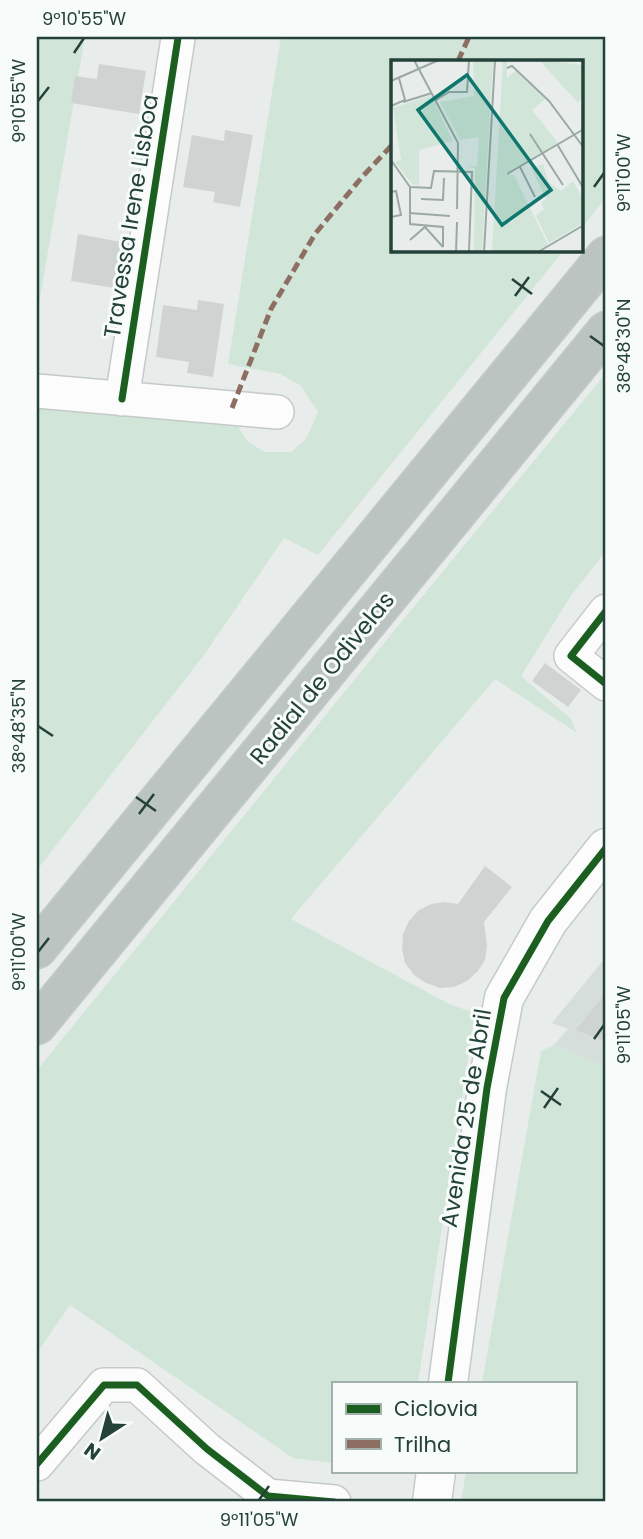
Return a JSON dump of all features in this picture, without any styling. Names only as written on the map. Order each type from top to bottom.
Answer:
[{"type":"highway","name":"Radial de Odivelas","points":[[37,949],[606,256]]},
{"type":"highway","name":"Radial de Odivelas","points":[[37,1025],[606,331]]},
{"type":"street","name":"Travessa Irene Lisboa","points":[[122,399],[178,38]]},
{"type":"street","points":[[37,391],[276,412]]},
{"type":"street","points":[[606,611],[571,656],[606,684]]},
{"type":"street","name":"Avenida 25 de Abril","points":[[448,1382],[487,1088],[503,998],[548,921],[606,848]]},
{"type":"street","points":[[37,1464],[104,1385],[137,1385],[207,1449],[268,1496],[334,1502]]},
{"type":"street","points":[[432,1502],[436,1472]]},
{"type":"shaded area","points":[[606,957],[606,1067],[554,1045],[568,1029],[552,1023]]},
{"type":"green space","points":[[37,37],[85,37],[37,315]]},
{"type":"green space","points":[[281,37],[606,37],[606,197],[584,225],[584,60],[391,60],[391,252],[562,252],[318,555],[284,538],[204,655],[37,870],[37,406],[237,425],[248,442],[265,452],[291,452],[306,439],[318,412],[300,385],[280,374],[228,364]]},
{"type":"green space","points":[[606,373],[606,551],[570,597],[521,676],[571,719],[577,733],[495,679],[291,919],[449,1004],[475,1013],[418,1382],[332,1382],[332,1463],[293,1458],[70,1305],[37,1353],[37,1070]]},
{"type":"green space","points":[[554,1045],[606,1067],[606,1502],[461,1502],[466,1472],[576,1472],[576,1382],[482,1382],[541,1051]]},
{"type":"building","points":[[99,64],[146,71],[139,114],[71,103],[75,76],[97,79]]},
{"type":"building","points":[[225,130],[253,135],[240,207],[213,202],[215,192],[183,187],[192,135],[224,141]]},
{"type":"building","points":[[78,234],[121,242],[114,288],[71,281]]},
{"type":"building","points":[[198,300],[224,304],[213,377],[187,373],[189,362],[156,357],[163,305],[197,310]]},
{"type":"building","points":[[545,663],[581,690],[568,707],[532,681]]},
{"type":"building","points":[[485,866],[512,887],[484,922],[487,946],[485,960],[467,981],[454,987],[440,988],[426,983],[414,975],[405,963],[403,934],[409,921],[419,910],[431,904],[458,904]]},
{"type":"building","points":[[606,993],[606,1042],[576,1030]]},
{"type":"marked path","points":[[458,60],[469,37]]},
{"type":"marked path","points":[[232,408],[271,309],[315,234],[391,146]]},
{"type":"cycle path","points":[[122,399],[178,38]]},
{"type":"cycle path","points":[[606,611],[571,656],[606,684]]},
{"type":"cycle path","points":[[448,1382],[487,1088],[504,998],[548,921],[606,848]]},
{"type":"cycle path","points":[[37,1464],[104,1385],[137,1385],[207,1449],[268,1496],[334,1502]]}]
